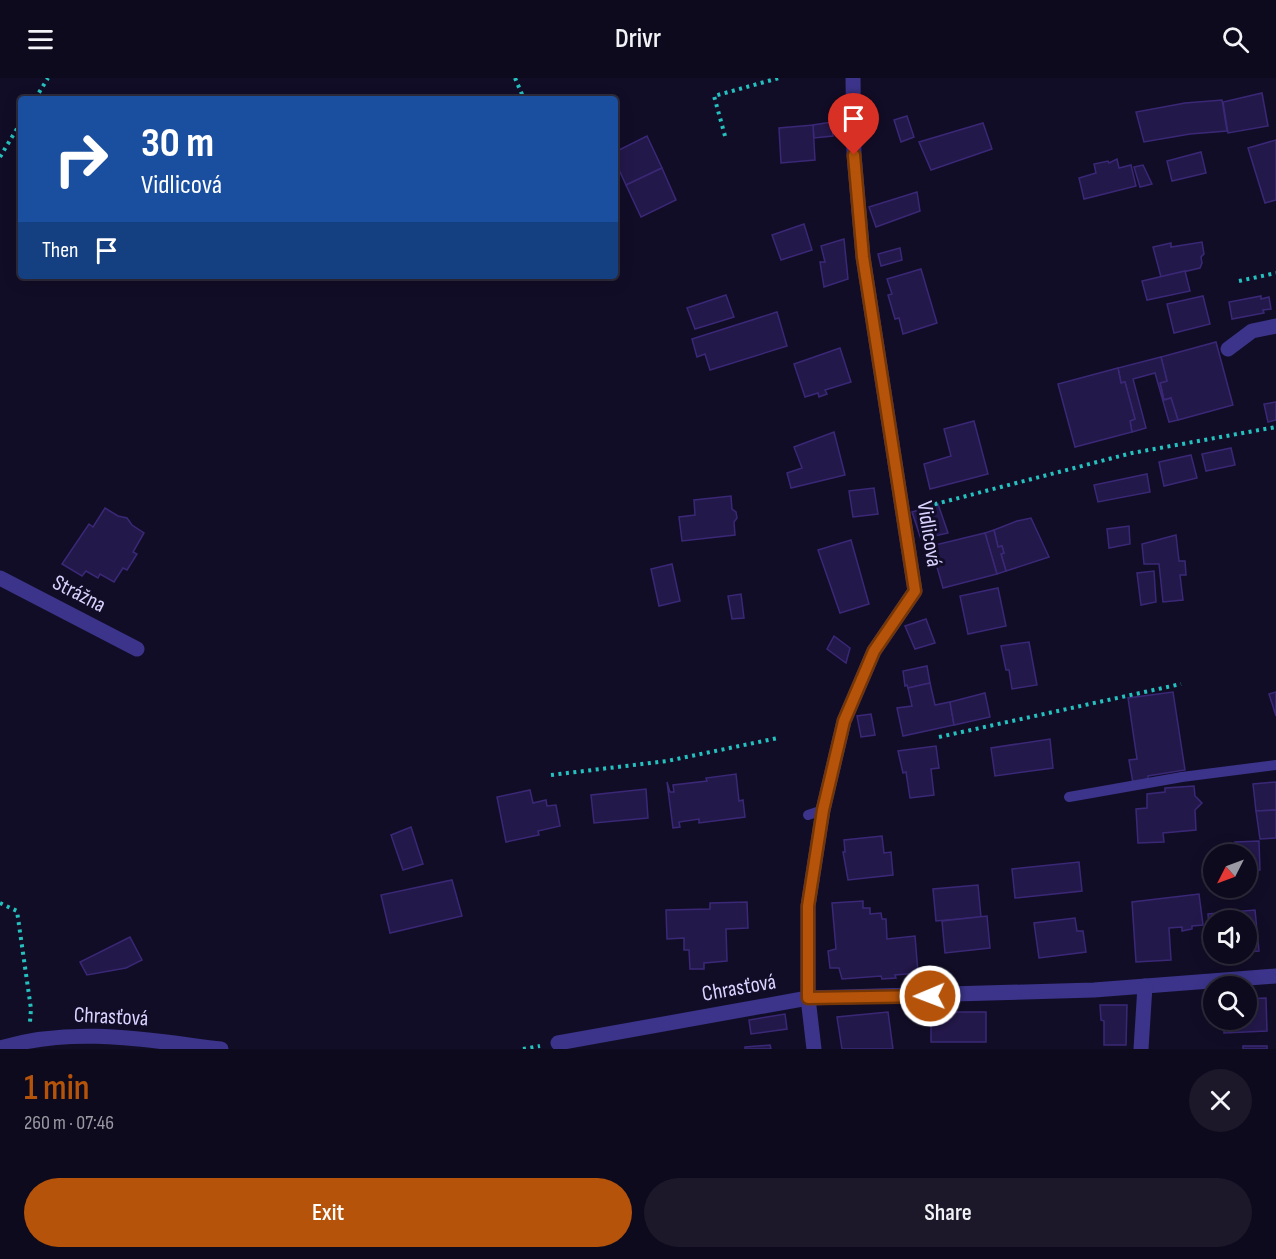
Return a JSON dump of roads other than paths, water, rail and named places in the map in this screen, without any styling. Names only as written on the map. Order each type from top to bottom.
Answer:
[{"type":"street","name":"Vidlicová","points":[[814,1049],[808,998],[808,906],[815,812],[844,721],[874,651],[915,591],[863,257],[854,155],[853,78]]},
{"type":"street","points":[[1228,349],[1252,331],[1276,326]]},
{"type":"street","name":"Strážna","points":[[0,578],[137,649]]},
{"type":"street","name":"Chrasťová","points":[[558,1043],[808,998],[1071,991],[1276,976]]},
{"type":"street","points":[[1140,1049],[1145,986]]},
{"type":"street","name":"Chrasťová","points":[[0,1048],[99,1035],[221,1049]]},
{"type":"lane","points":[[1069,797],[1182,777],[1276,765]]}]
